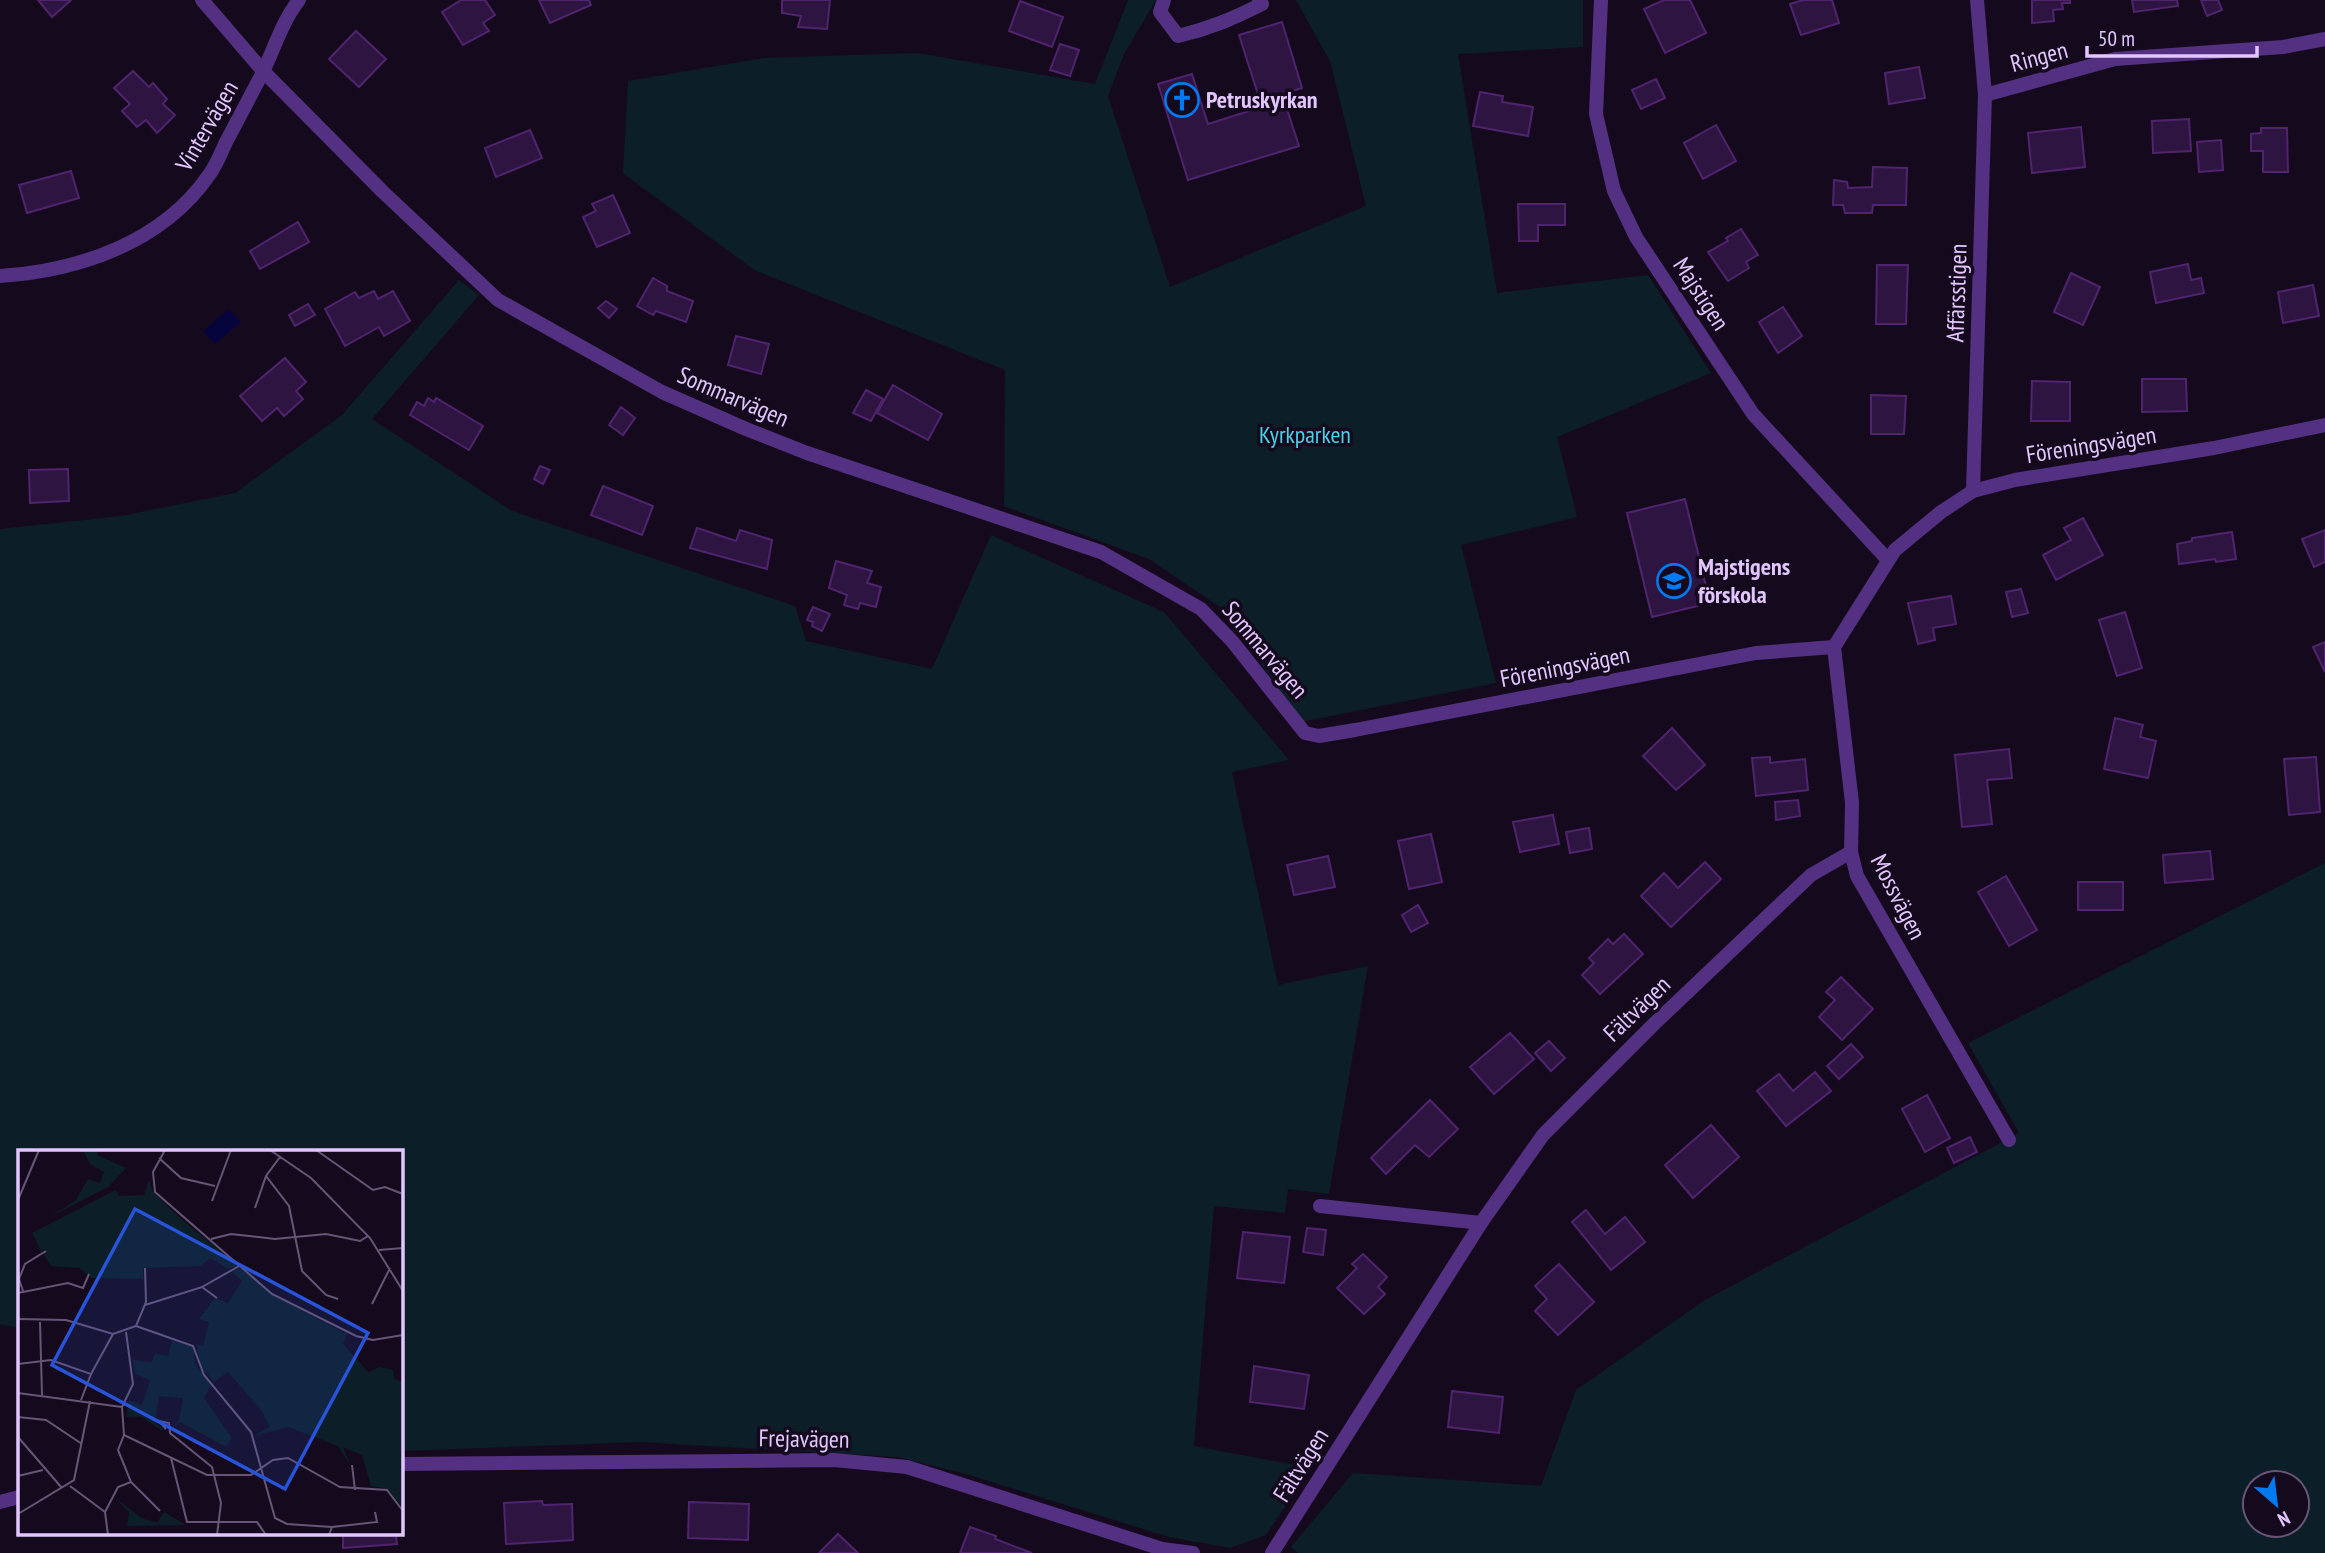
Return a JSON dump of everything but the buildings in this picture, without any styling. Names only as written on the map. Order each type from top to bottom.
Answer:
[{"type":"street","name":"Sommarvägen","points":[[202,0],[263,71],[383,192],[498,300],[663,392],[746,429],[807,453],[1101,552],[1201,609],[1232,641],[1305,733]]},
{"type":"street","name":"Vintervägen","points":[[0,276],[32,274],[103,256],[138,238],[172,215],[209,175],[263,71],[288,14],[299,0]]},
{"type":"street","points":[[1164,0],[1160,12],[1178,36],[1231,20],[1262,4],[1259,0]]},
{"type":"street","name":"Majstigen","points":[[1601,0],[1596,114],[1614,191],[1636,237],[1753,414],[1888,560]]},
{"type":"street","name":"Ringen","points":[[1977,0],[1985,95],[2115,59],[2283,47],[2325,39]]},
{"type":"street","name":"Affärsstigen","points":[[1973,491],[1985,95]]},
{"type":"street","name":"Föreningsvägen","points":[[1305,733],[1319,736],[1355,730],[1756,653],[1835,647],[1888,560],[1909,536],[1973,491],[2015,480],[2214,448],[2325,425]]},
{"type":"street","name":"Mossvägen","points":[[1835,647],[1852,803],[1851,852],[1857,876],[2009,1140]]},
{"type":"street","name":"Fältvägen","points":[[1272,1553],[1481,1223],[1543,1135],[1585,1091],[1811,875],[1851,852]]},
{"type":"street","points":[[1320,1206],[1481,1223]]},
{"type":"street","name":"Frejavägen","points":[[402,1464],[834,1460],[907,1467],[1162,1549],[1193,1553]]},
{"type":"street","points":[[0,1502],[18,1497]]},
{"type":"green space","name":"Kyrkparken","points":[[1128,0],[1156,0],[1124,54],[1108,96],[1170,287],[1366,206],[1330,61],[1296,0],[1583,0],[1583,47],[1458,54],[1497,293],[1648,275],[1711,373],[1557,437],[1577,517],[1461,545],[1496,683],[1301,722],[1223,609],[1149,559],[1004,506],[1005,370],[754,270],[623,173],[628,81],[764,58],[918,53],[1095,84]]},
{"type":"green space","points":[[459,280],[479,295],[372,419],[512,511],[795,606],[806,641],[932,669],[991,535],[1164,612],[1289,760],[1232,772],[1278,985],[1368,966],[1329,1194],[1288,1189],[1285,1213],[1214,1206],[1194,1446],[1311,1468],[1266,1535],[1230,1548],[1169,1537],[966,1474],[898,1457],[640,1442],[402,1451],[402,1150],[18,1150],[18,1328],[0,1324],[0,529],[121,516],[235,493],[342,415]]},
{"type":"green space","points":[[2325,863],[2325,1553],[1298,1553],[1291,1547],[1353,1473],[1541,1486],[1576,1390],[1705,1300],[2019,1133],[1968,1043]]},
{"type":"shaded area","points":[[229,309],[241,322],[215,344],[203,331]]},
{"type":"place","name":"Petruskyrkan","points":[[1182,100]]},
{"type":"place","name":"Majstigens förskola","points":[[1674,581]]}]
